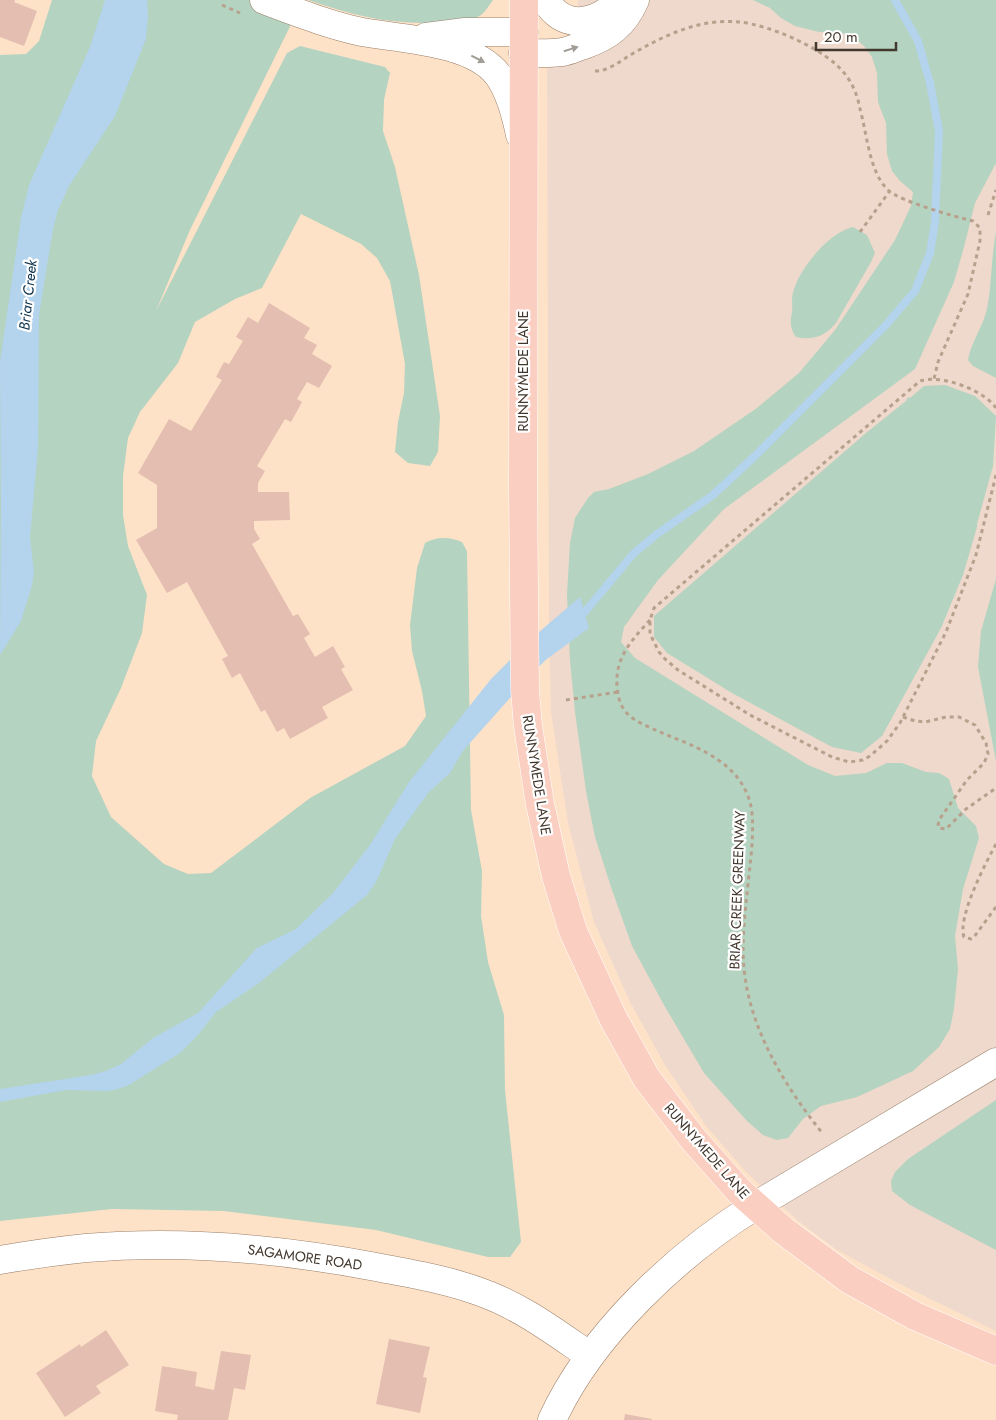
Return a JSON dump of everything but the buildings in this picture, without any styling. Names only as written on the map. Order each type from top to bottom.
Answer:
[{"type":"main road","name":"RUNNYMEDE LANE","points":[[524,0],[523,488],[525,690],[533,764],[548,844],[573,932],[586,964],[629,1049],[647,1079],[722,1173],[755,1206],[812,1253],[866,1291],[920,1318],[996,1351]]},
{"type":"street","points":[[264,0],[321,20],[360,31],[415,38],[475,57],[489,66],[508,93],[523,152]]},
{"type":"street","points":[[545,0],[557,14],[580,22],[595,19],[621,0]]},
{"type":"street","points":[[415,38],[465,32],[523,42],[561,52],[609,34],[620,24],[635,0]]},
{"type":"street","points":[[552,1420],[565,1393],[590,1356],[623,1315],[656,1283],[721,1229],[755,1206],[996,1062]]},
{"type":"street","name":"SAGAMORE ROAD","points":[[0,1260],[71,1250],[133,1246],[224,1248],[304,1254],[434,1279],[482,1292],[504,1301],[541,1322],[590,1356]]},
{"type":"path","points":[[591,67],[594,71],[605,70],[643,47],[672,33],[706,22],[720,21],[740,22],[776,31],[820,52],[835,63],[854,88],[873,165],[889,192],[902,199],[973,221],[980,228],[980,241],[968,294],[938,362],[934,379],[974,391],[991,401],[996,408]]},
{"type":"path","points":[[988,215],[996,190]]},
{"type":"path","points":[[860,232],[889,192]]},
{"type":"path","name":"BRIAR CREEK GREENWAY","points":[[840,1156],[790,1090],[761,1032],[749,999],[745,976],[744,935],[752,812],[750,799],[744,786],[733,771],[721,760],[629,715],[620,703],[617,682],[621,659],[627,646],[650,620],[654,608],[920,381],[934,379]]},
{"type":"path","points":[[650,620],[650,634],[655,646],[665,659],[678,670],[750,715],[832,757],[856,762],[870,756],[887,741],[903,717],[954,614],[981,539],[996,474]]},
{"type":"path","points":[[566,700],[618,692]]},
{"type":"path","points":[[903,717],[925,722],[953,716],[964,718],[978,729],[986,742],[988,749],[986,759],[967,780],[939,820],[939,828],[946,829],[966,809],[996,788]]},
{"type":"path","points":[[996,844],[978,881],[963,921],[962,932],[964,937],[971,939],[974,937],[996,908]]},
{"type":"shaded area","points":[[578,0],[996,0],[996,1331],[900,1284],[837,1250],[797,1220],[747,1173],[706,1126],[665,1065],[630,1002],[594,922],[568,823],[551,712],[549,627],[547,46],[578,44]]},
{"type":"green space","points":[[52,0],[303,0],[190,230],[156,311],[287,53],[300,46],[385,67],[390,73],[384,100],[383,131],[395,167],[419,275],[440,416],[438,452],[430,466],[408,463],[395,452],[398,422],[404,393],[405,364],[390,281],[377,258],[361,244],[301,214],[262,288],[235,299],[195,322],[178,363],[140,412],[128,438],[123,476],[123,515],[128,546],[147,595],[142,633],[121,688],[96,741],[92,776],[111,817],[164,864],[188,874],[211,873],[310,798],[405,746],[426,716],[412,651],[410,625],[417,568],[425,543],[434,539],[444,538],[462,542],[467,551],[471,810],[482,871],[481,916],[488,962],[504,1015],[505,1090],[521,1242],[510,1257],[488,1257],[376,1230],[223,1211],[112,1209],[0,1221],[0,55],[26,54],[39,41]]},
{"type":"green space","points":[[308,0],[493,0],[483,13],[473,19],[411,23],[377,19]]},
{"type":"green space","points":[[753,0],[996,0],[996,163],[975,203],[954,282],[915,369],[724,509],[658,580],[624,627],[621,642],[635,658],[808,765],[835,776],[866,773],[887,763],[902,763],[926,772],[939,773],[949,779],[958,808],[976,826],[979,838],[963,889],[955,936],[958,969],[954,1009],[950,1029],[939,1047],[913,1071],[857,1097],[821,1106],[803,1119],[788,1138],[777,1140],[763,1135],[747,1121],[704,1073],[632,946],[595,837],[586,791],[575,712],[567,594],[570,543],[575,518],[588,498],[594,492],[609,489],[648,474],[694,451],[757,408],[799,373],[835,330],[895,240],[911,206],[913,192],[892,171],[887,154],[886,123],[878,102],[877,73],[872,57],[864,46],[851,35],[819,32],[795,26],[781,18],[770,8]]},
{"type":"green space","points":[[853,227],[867,235],[875,253],[871,262],[832,327],[823,334],[813,338],[796,337],[791,325],[792,298],[801,274],[825,244],[834,236]]},
{"type":"green space","points":[[996,232],[996,378],[973,366],[968,360],[987,309]]},
{"type":"green space","points":[[945,385],[975,396],[996,416],[993,466],[963,575],[941,628],[882,736],[861,753],[832,747],[732,693],[667,653],[654,637],[654,616],[866,433],[906,401],[908,397],[910,398],[924,386]]},
{"type":"green space","points":[[996,579],[996,761],[978,667],[981,631]]},
{"type":"green space","points":[[996,1100],[996,1250],[910,1205],[892,1191],[891,1181],[895,1172],[908,1159]]},
{"type":"water","name":"Briar Creek","points":[[105,0],[147,0],[146,39],[115,116],[69,186],[58,210],[53,229],[39,315],[38,448],[30,537],[34,573],[21,621],[0,655],[0,362],[21,218],[29,185],[90,47]]},
{"type":"water","points":[[580,597],[589,628],[547,659],[533,672],[462,752],[450,773],[428,793],[395,839],[376,882],[367,895],[259,983],[216,1012],[197,1036],[180,1053],[129,1085],[108,1091],[66,1090],[0,1102],[0,1089],[91,1075],[121,1064],[153,1038],[198,1013],[257,948],[296,929],[333,893],[370,845],[409,782],[491,679],[532,638]]},
{"type":"waterway","points":[[584,613],[633,554],[657,534],[713,495],[756,455],[886,325],[915,291],[930,253],[935,222],[939,131],[930,83],[918,41],[895,0]]}]
